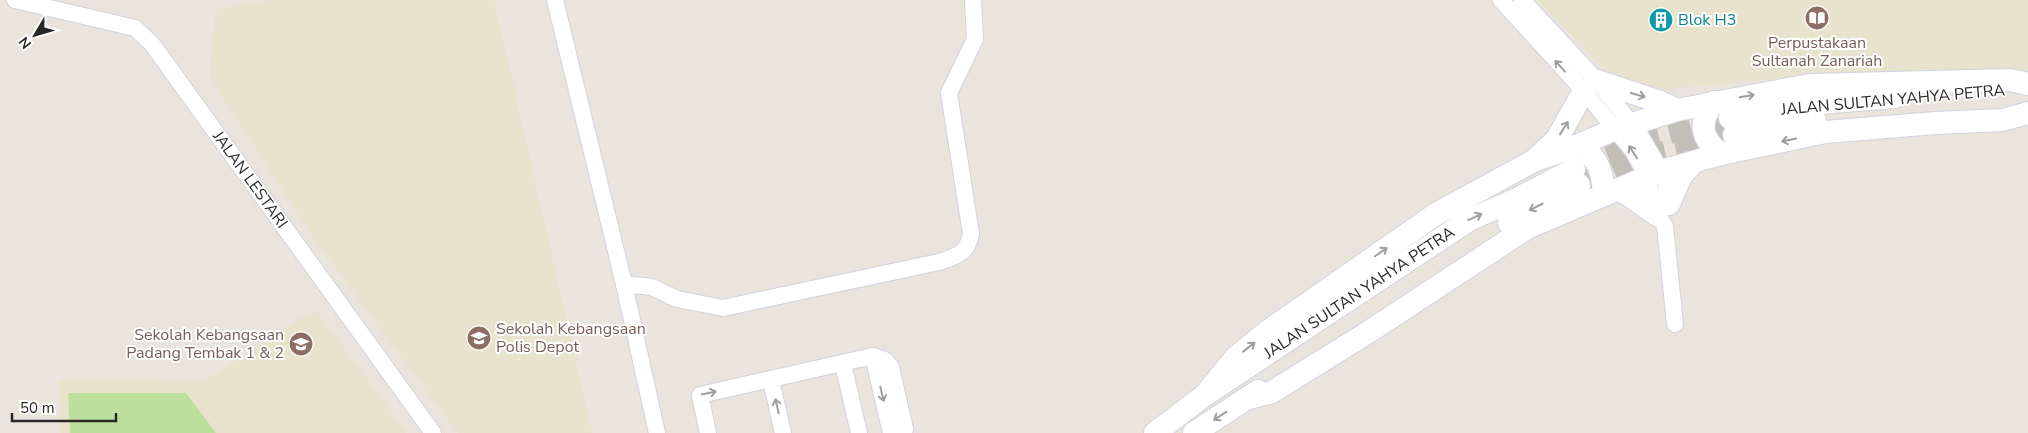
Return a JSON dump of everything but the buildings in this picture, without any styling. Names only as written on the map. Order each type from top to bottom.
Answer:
[{"type":"main road","points":[[1204,395],[1236,357],[1268,332],[1436,214],[1535,160],[1576,146],[1624,126],[1678,110],[1714,102],[1810,86],[2011,80],[2028,84]]},
{"type":"main road","points":[[1535,160],[1557,139],[1590,86],[1660,102],[1678,110]]},
{"type":"main road","name":"JALAN SULTAN YAHYA PETRA","points":[[2028,90],[1983,91],[1792,105],[1732,126],[1793,123],[1917,112],[2028,112]]},
{"type":"main road","points":[[1714,102],[1706,113],[1703,129],[1707,141],[1721,154]]},
{"type":"main road","points":[[1246,399],[1272,392],[1367,333],[1527,228],[1654,174],[1721,154],[1825,132],[2002,120],[2028,112]]},
{"type":"main road","points":[[1576,146],[1583,148],[1596,159],[1610,192]]},
{"type":"main road","points":[[1610,192],[1626,194],[1664,215],[1681,176],[1694,162]]},
{"type":"main road","name":"JALAN SULTAN YAHYA PETRA","points":[[1155,433],[1204,395],[1469,220],[1517,199],[1576,177],[1194,433]]},
{"type":"street","name":"JALAN LESTARI","points":[[15,0],[135,28],[152,44],[433,433]]},
{"type":"street","points":[[555,0],[624,284],[657,433]]},
{"type":"street","points":[[624,284],[652,287],[677,298],[723,308],[939,262],[958,255],[968,246],[971,234],[949,93],[976,39],[973,0]]},
{"type":"street","points":[[1501,0],[1590,86]]},
{"type":"street","points":[[1522,0],[1624,126],[1633,151],[1666,184],[1664,215],[1674,324]]},
{"type":"street","points":[[708,433],[700,395],[873,356],[898,431]]},
{"type":"street","points":[[844,364],[860,433]]},
{"type":"street","points":[[771,380],[783,433]]},
{"type":"shaded area","points":[[271,0],[494,0],[592,433],[458,433],[317,243],[209,76],[216,10]]},
{"type":"shaded area","points":[[1538,0],[2028,0],[2028,70],[1845,72],[1659,90],[1607,73]]},
{"type":"shaded area","name":"Sekolah Kebangsaan Padang Tembak 1 & 2","points":[[315,309],[407,433],[61,433],[59,380],[205,381]]},
{"type":"green space","points":[[68,393],[186,393],[216,433],[70,433]]},
{"type":"tunnel","points":[[1577,168],[1645,139],[1730,118]]},
{"type":"tunnel","points":[[1583,183],[1621,166],[1655,154],[1734,135]]},
{"type":"place","name":"Perpustakaan Sultanah Zanariah","points":[[1817,18]]},
{"type":"place","name":"Blok H3","points":[[1661,20]]},
{"type":"place","name":"Sekolah Kebangsaan Polis Depot","points":[[479,338]]},
{"type":"place","name":"Sekolah Kebangsaan Padang Tembak 1 & 2","points":[[301,344]]}]
